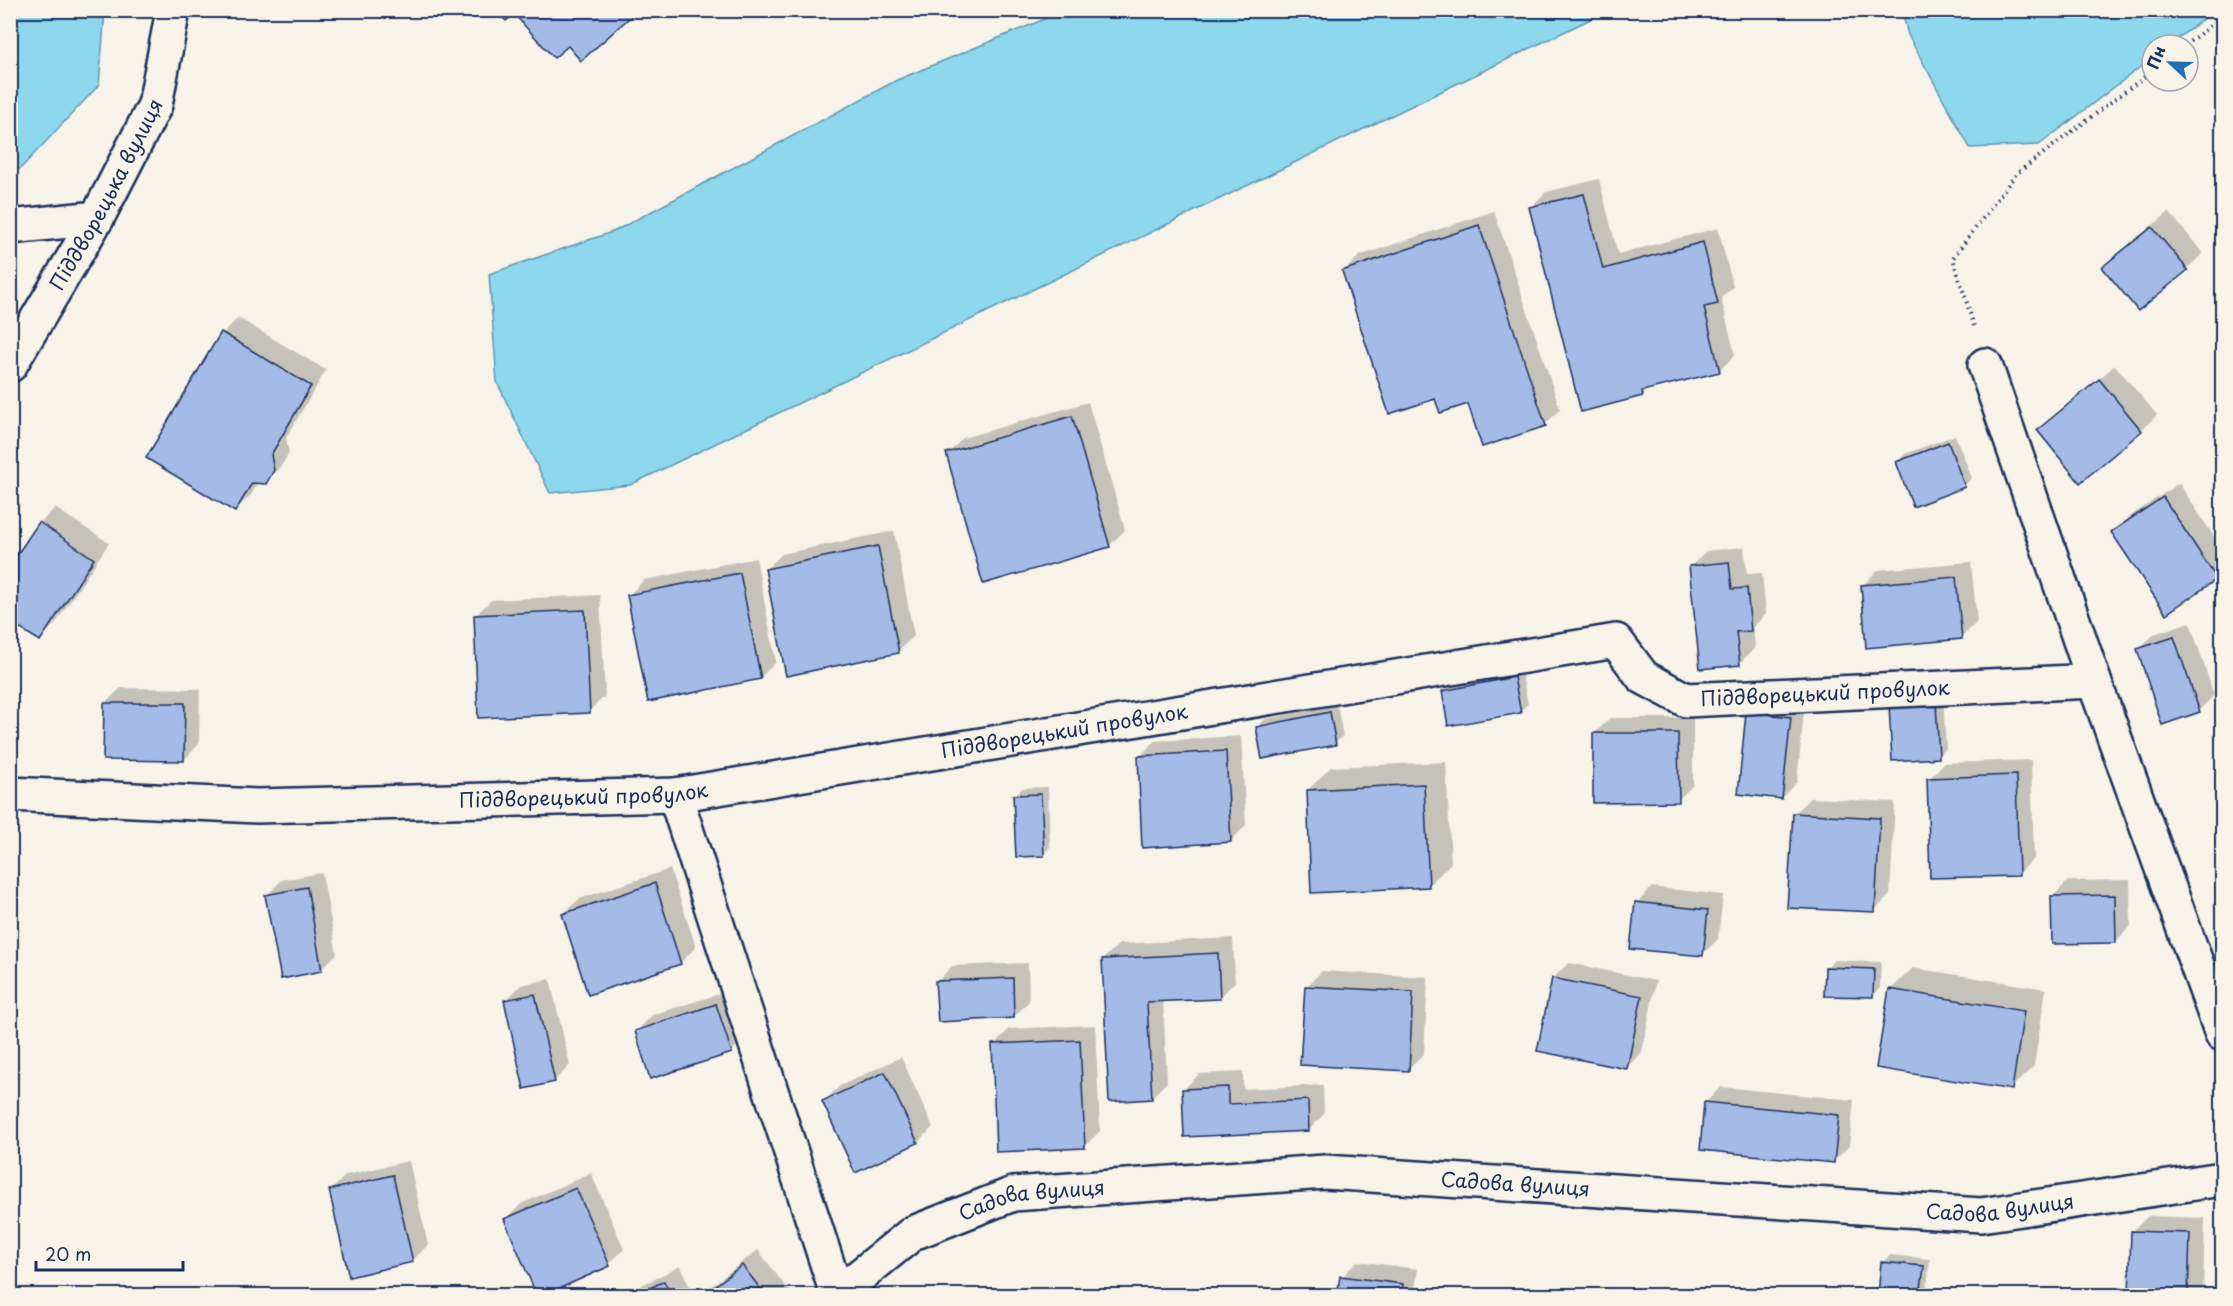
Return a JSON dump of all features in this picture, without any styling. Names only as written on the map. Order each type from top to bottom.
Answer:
[{"type":"street","name":"Піддворецька вулиця","points":[[10,365],[97,218],[155,105],[173,10]]},
{"type":"street","points":[[10,227],[97,218]]},
{"type":"street","points":[[1985,364],[2094,681],[2223,1034]]},
{"type":"street","name":"Піддворецький провулок","points":[[10,794],[256,806],[675,795],[1616,640],[1643,677],[1686,700],[2094,681]]},
{"type":"street","points":[[675,795],[836,1294]]},
{"type":"street","name":"Садова вулиця","points":[[836,1294],[913,1233],[1013,1194],[1325,1172],[1981,1215],[2223,1179]]},
{"type":"path","points":[[2200,34],[2223,17]]},
{"type":"path","points":[[1985,364],[1953,258],[2016,174],[2140,79]]},
{"type":"water","points":[[1902,10],[2214,11],[2185,33],[2140,33],[2140,67],[2039,145],[1970,148],[1908,35]]},
{"type":"water","points":[[10,11],[105,11],[99,85],[20,169],[11,167]]},
{"type":"water","points":[[1064,11],[1607,11],[630,485],[550,493],[497,382],[489,274],[615,231],[897,80]]},
{"type":"building","points":[[496,10],[638,10],[581,61],[568,46],[554,58],[514,14],[506,21]]},
{"type":"building","points":[[1584,194],[1603,269],[1703,242],[1718,304],[1704,307],[1720,372],[1642,391],[1643,396],[1581,412],[1529,207]]},
{"type":"building","points":[[1479,225],[1546,426],[1482,447],[1468,404],[1440,413],[1435,399],[1389,414],[1342,271]]},
{"type":"building","points":[[2152,227],[2188,270],[2138,311],[2102,267]]},
{"type":"building","points":[[221,332],[311,386],[271,455],[274,470],[266,484],[252,483],[235,512],[146,458]]},
{"type":"building","points":[[2099,379],[2142,431],[2080,483],[2037,430]]},
{"type":"building","points":[[1072,416],[1110,547],[983,584],[946,453]]},
{"type":"building","points":[[1948,442],[1965,487],[1913,507],[1896,462]]},
{"type":"building","points":[[2163,497],[2217,579],[2166,614],[2111,532]]},
{"type":"building","points":[[39,522],[94,559],[40,641],[10,622],[10,565]]},
{"type":"building","points":[[878,546],[899,653],[786,676],[765,569]]},
{"type":"building","points":[[1729,562],[1732,589],[1747,588],[1751,631],[1736,632],[1740,665],[1700,669],[1689,566]]},
{"type":"building","points":[[740,573],[761,679],[648,702],[627,595]]},
{"type":"building","points":[[1956,577],[1962,639],[1866,648],[1861,585]]},
{"type":"building","points":[[585,610],[590,713],[478,718],[474,615]]},
{"type":"building","points":[[2174,637],[2200,712],[2162,725],[2137,649]]},
{"type":"building","points":[[1514,677],[1521,713],[1448,726],[1442,691]]},
{"type":"building","points":[[1936,702],[1939,758],[1892,761],[1889,705]]},
{"type":"building","points":[[104,703],[185,703],[184,761],[103,760]]},
{"type":"building","points":[[1330,712],[1336,745],[1262,759],[1256,727]]},
{"type":"building","points":[[1746,712],[1791,717],[1782,799],[1738,794]]},
{"type":"building","points":[[1593,733],[1678,733],[1679,802],[1593,803]]},
{"type":"building","points":[[1226,751],[1231,842],[1142,848],[1138,756]]},
{"type":"building","points":[[2016,775],[2019,876],[1930,878],[1927,778]]},
{"type":"building","points":[[1424,784],[1429,887],[1311,893],[1307,790]]},
{"type":"building","points":[[1041,794],[1044,856],[1016,857],[1013,795]]},
{"type":"building","points":[[1793,813],[1880,818],[1875,912],[1787,908]]},
{"type":"building","points":[[655,883],[681,964],[588,995],[562,914]]},
{"type":"building","points":[[307,887],[322,971],[281,979],[265,895]]},
{"type":"building","points":[[2115,895],[2116,943],[2052,944],[2051,896]]},
{"type":"building","points":[[1635,902],[1708,910],[1703,956],[1630,949]]},
{"type":"building","points":[[1218,953],[1220,999],[1147,1002],[1152,1099],[1109,1102],[1102,959]]},
{"type":"building","points":[[1825,967],[1874,969],[1873,997],[1824,996]]},
{"type":"building","points":[[1013,978],[1014,1018],[938,1022],[935,981]]},
{"type":"building","points":[[1552,978],[1642,996],[1627,1069],[1537,1051]]},
{"type":"building","points":[[1305,986],[1413,992],[1409,1071],[1300,1065]]},
{"type":"building","points":[[1889,989],[2024,1011],[2012,1090],[1876,1068]]},
{"type":"building","points":[[535,994],[555,1082],[524,1089],[504,1000]]},
{"type":"building","points":[[716,1004],[732,1053],[650,1079],[635,1031]]},
{"type":"building","points":[[1080,1040],[1085,1148],[996,1152],[992,1044]]},
{"type":"building","points":[[885,1072],[918,1143],[855,1173],[822,1101]]},
{"type":"building","points":[[1228,1087],[1228,1104],[1308,1100],[1309,1131],[1184,1137],[1182,1089]]},
{"type":"building","points":[[1704,1102],[1839,1115],[1834,1163],[1700,1150]]},
{"type":"building","points":[[393,1175],[413,1262],[349,1277],[329,1190]]},
{"type":"building","points":[[576,1188],[610,1266],[542,1296],[537,1296],[504,1219]]},
{"type":"building","points":[[2131,1231],[2190,1233],[2188,1296],[2129,1296]]},
{"type":"building","points":[[1881,1262],[1924,1266],[1920,1296],[1878,1296]]},
{"type":"building","points":[[742,1265],[766,1296],[702,1296]]},
{"type":"building","points":[[1340,1276],[1403,1284],[1402,1296],[1337,1296]]},
{"type":"building","points":[[664,1281],[671,1296],[634,1296]]}]
